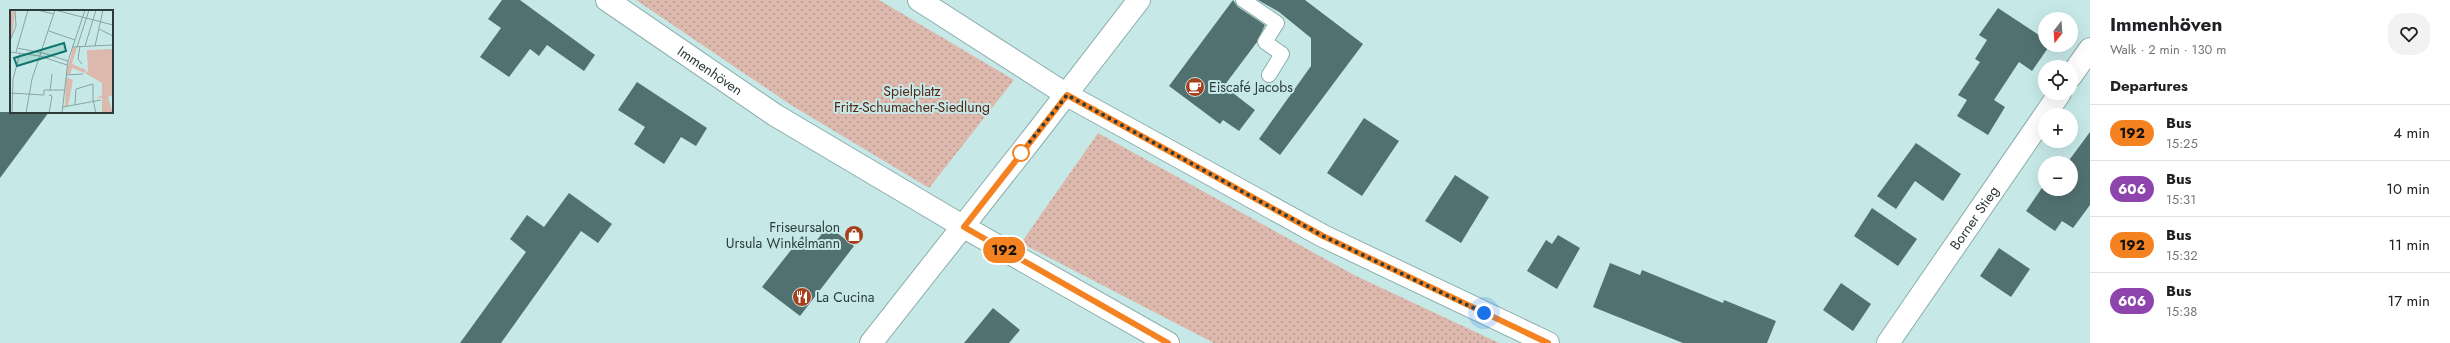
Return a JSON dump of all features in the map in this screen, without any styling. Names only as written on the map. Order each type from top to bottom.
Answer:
[{"type":"street","name":"Immenhöven","points":[[607,0],[775,115],[964,227],[1168,343]]},
{"type":"street","points":[[919,0],[1067,95],[1323,236],[1548,343]]},
{"type":"street","points":[[871,343],[1067,95],[1138,0]]},
{"type":"street","points":[[2078,66],[2090,49]]},
{"type":"street","name":"Borner Stieg","points":[[1888,343],[2055,100]]},
{"type":"lane","points":[[1243,0],[1277,23],[1265,42],[1282,54],[1269,75]]},
{"type":"green space","name":"Spielplatz Fritz-Schumacher-Siedlung","points":[[636,0],[879,0],[1014,80],[929,188],[791,105]]},
{"type":"green space","points":[[1098,133],[1354,275],[1499,343],[1214,343],[1021,243]]},
{"type":"building","points":[[502,0],[520,0],[595,55],[584,71],[547,45],[539,56],[530,49],[509,77],[480,57],[501,28],[488,19]]},
{"type":"building","points":[[1233,0],[1238,7],[1265,25],[1257,42],[1224,86],[1255,110],[1239,131],[1223,120],[1220,124],[1169,86]]},
{"type":"building","points":[[1258,0],[1305,0],[1363,44],[1280,155],[1259,139],[1311,66],[1311,38],[1279,12]]},
{"type":"building","points":[[1998,8],[2038,34],[2038,52],[2045,52],[2040,60],[2038,60],[2032,71],[2019,62],[1994,100],[2005,107],[1988,135],[1957,116],[1967,100],[1958,95],[1980,62],[1975,59],[1987,40],[1979,35]]},
{"type":"building","points":[[637,82],[707,128],[696,146],[681,137],[664,164],[634,144],[645,127],[618,110]]},
{"type":"building","points":[[0,112],[48,113],[0,178]]},
{"type":"building","points":[[1364,118],[1399,141],[1362,196],[1327,173]]},
{"type":"building","points":[[2090,132],[2090,205],[2073,228],[2062,221],[2055,231],[2026,211],[2038,194],[2038,196],[2078,196],[2078,156],[2072,156]]},
{"type":"building","points":[[1916,143],[1961,174],[1943,201],[1915,181],[1896,209],[1877,196]]},
{"type":"building","points":[[1455,175],[1489,197],[1461,243],[1425,221]]},
{"type":"building","points":[[569,193],[612,224],[598,243],[581,231],[501,343],[460,343],[526,252],[510,239],[527,215],[544,227]]},
{"type":"building","points":[[1872,208],[1917,239],[1898,266],[1854,236]]},
{"type":"building","points":[[828,226],[854,246],[800,316],[762,287],[802,236],[813,245]]},
{"type":"building","points":[[1558,235],[1580,248],[1557,289],[1527,271],[1546,240],[1552,244]]},
{"type":"building","points":[[1999,248],[2030,269],[2011,297],[1980,276]]},
{"type":"building","points":[[1610,263],[1640,275],[1642,270],[1723,303],[1724,300],[1776,321],[1767,343],[1683,343],[1593,307]]},
{"type":"building","points":[[1841,283],[1871,304],[1853,331],[1823,310]]},
{"type":"building","points":[[993,308],[1020,330],[1009,343],[964,343]]},
{"type":"bus line","name":"192","points":[[1168,343],[964,227],[1067,95],[1323,236],[1548,343]]},
{"type":"place","name":"Eiscafé Jacobs","points":[[1195,87]]},
{"type":"place","name":"Friseursalon Ursula Winkelmann","points":[[854,235]]},
{"type":"place","name":"La Cucina","points":[[802,297]]},
{"type":"route","points":[[1021,153],[1067,95],[1323,236],[1484,313]]}]
